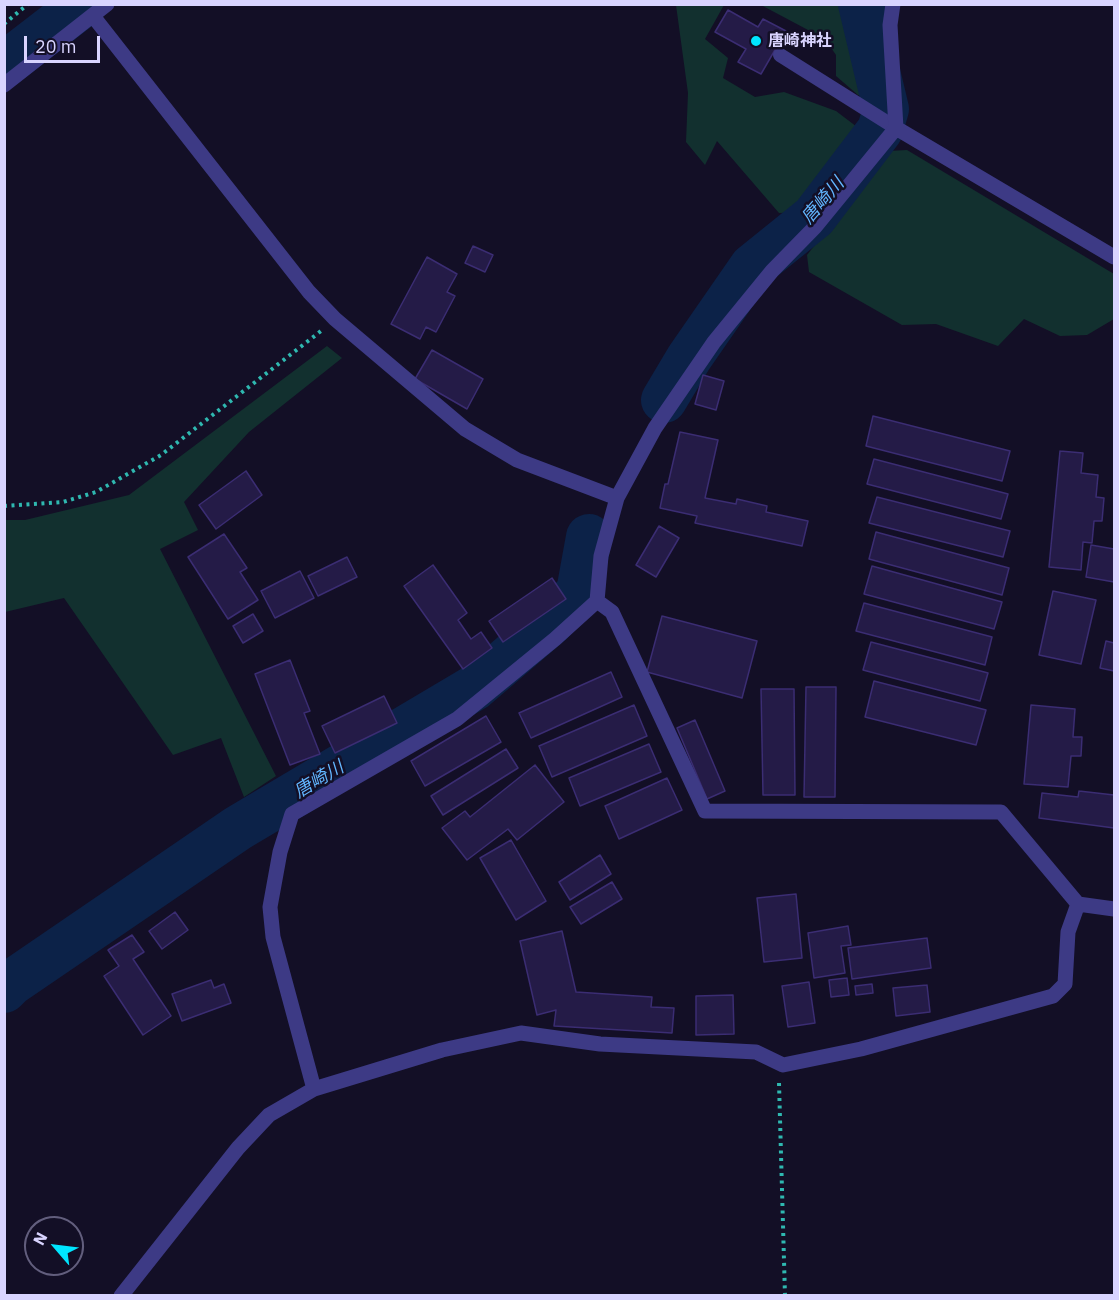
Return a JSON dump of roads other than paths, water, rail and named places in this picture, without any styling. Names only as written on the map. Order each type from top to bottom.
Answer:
[{"type":"street","points":[[4,85],[107,4]]},
{"type":"street","points":[[314,1089],[273,937],[270,907],[280,852],[292,814],[457,719],[555,639],[597,601],[601,556],[617,498],[655,428],[714,342],[772,271],[816,227],[896,128],[896,89],[890,25],[893,4]]},
{"type":"street","points":[[93,16],[309,292],[335,319],[465,429],[517,460],[617,498]]},
{"type":"street","points":[[896,128],[1114,256]]},
{"type":"street","points":[[597,601],[612,612],[705,811],[1001,812],[1078,904],[1114,909]]},
{"type":"street","points":[[121,1296],[238,1149],[269,1115],[314,1089],[442,1050],[521,1033],[600,1044],[756,1052],[783,1065],[861,1049],[1053,996],[1065,984],[1068,932],[1078,904]]},
{"type":"lane","points":[[780,55],[896,128]]},
{"type":"waterway","points":[[4,65],[83,4]]},
{"type":"waterway","name":"唐崎川","points":[[664,400],[689,358],[752,267],[814,217],[880,130],[886,109],[861,4]]},
{"type":"waterway","name":"唐崎川","points":[[4,990],[238,828],[474,688],[551,622],[579,592],[589,537]]},
{"type":"place","name":"唐崎神社","points":[[756,41]]}]
